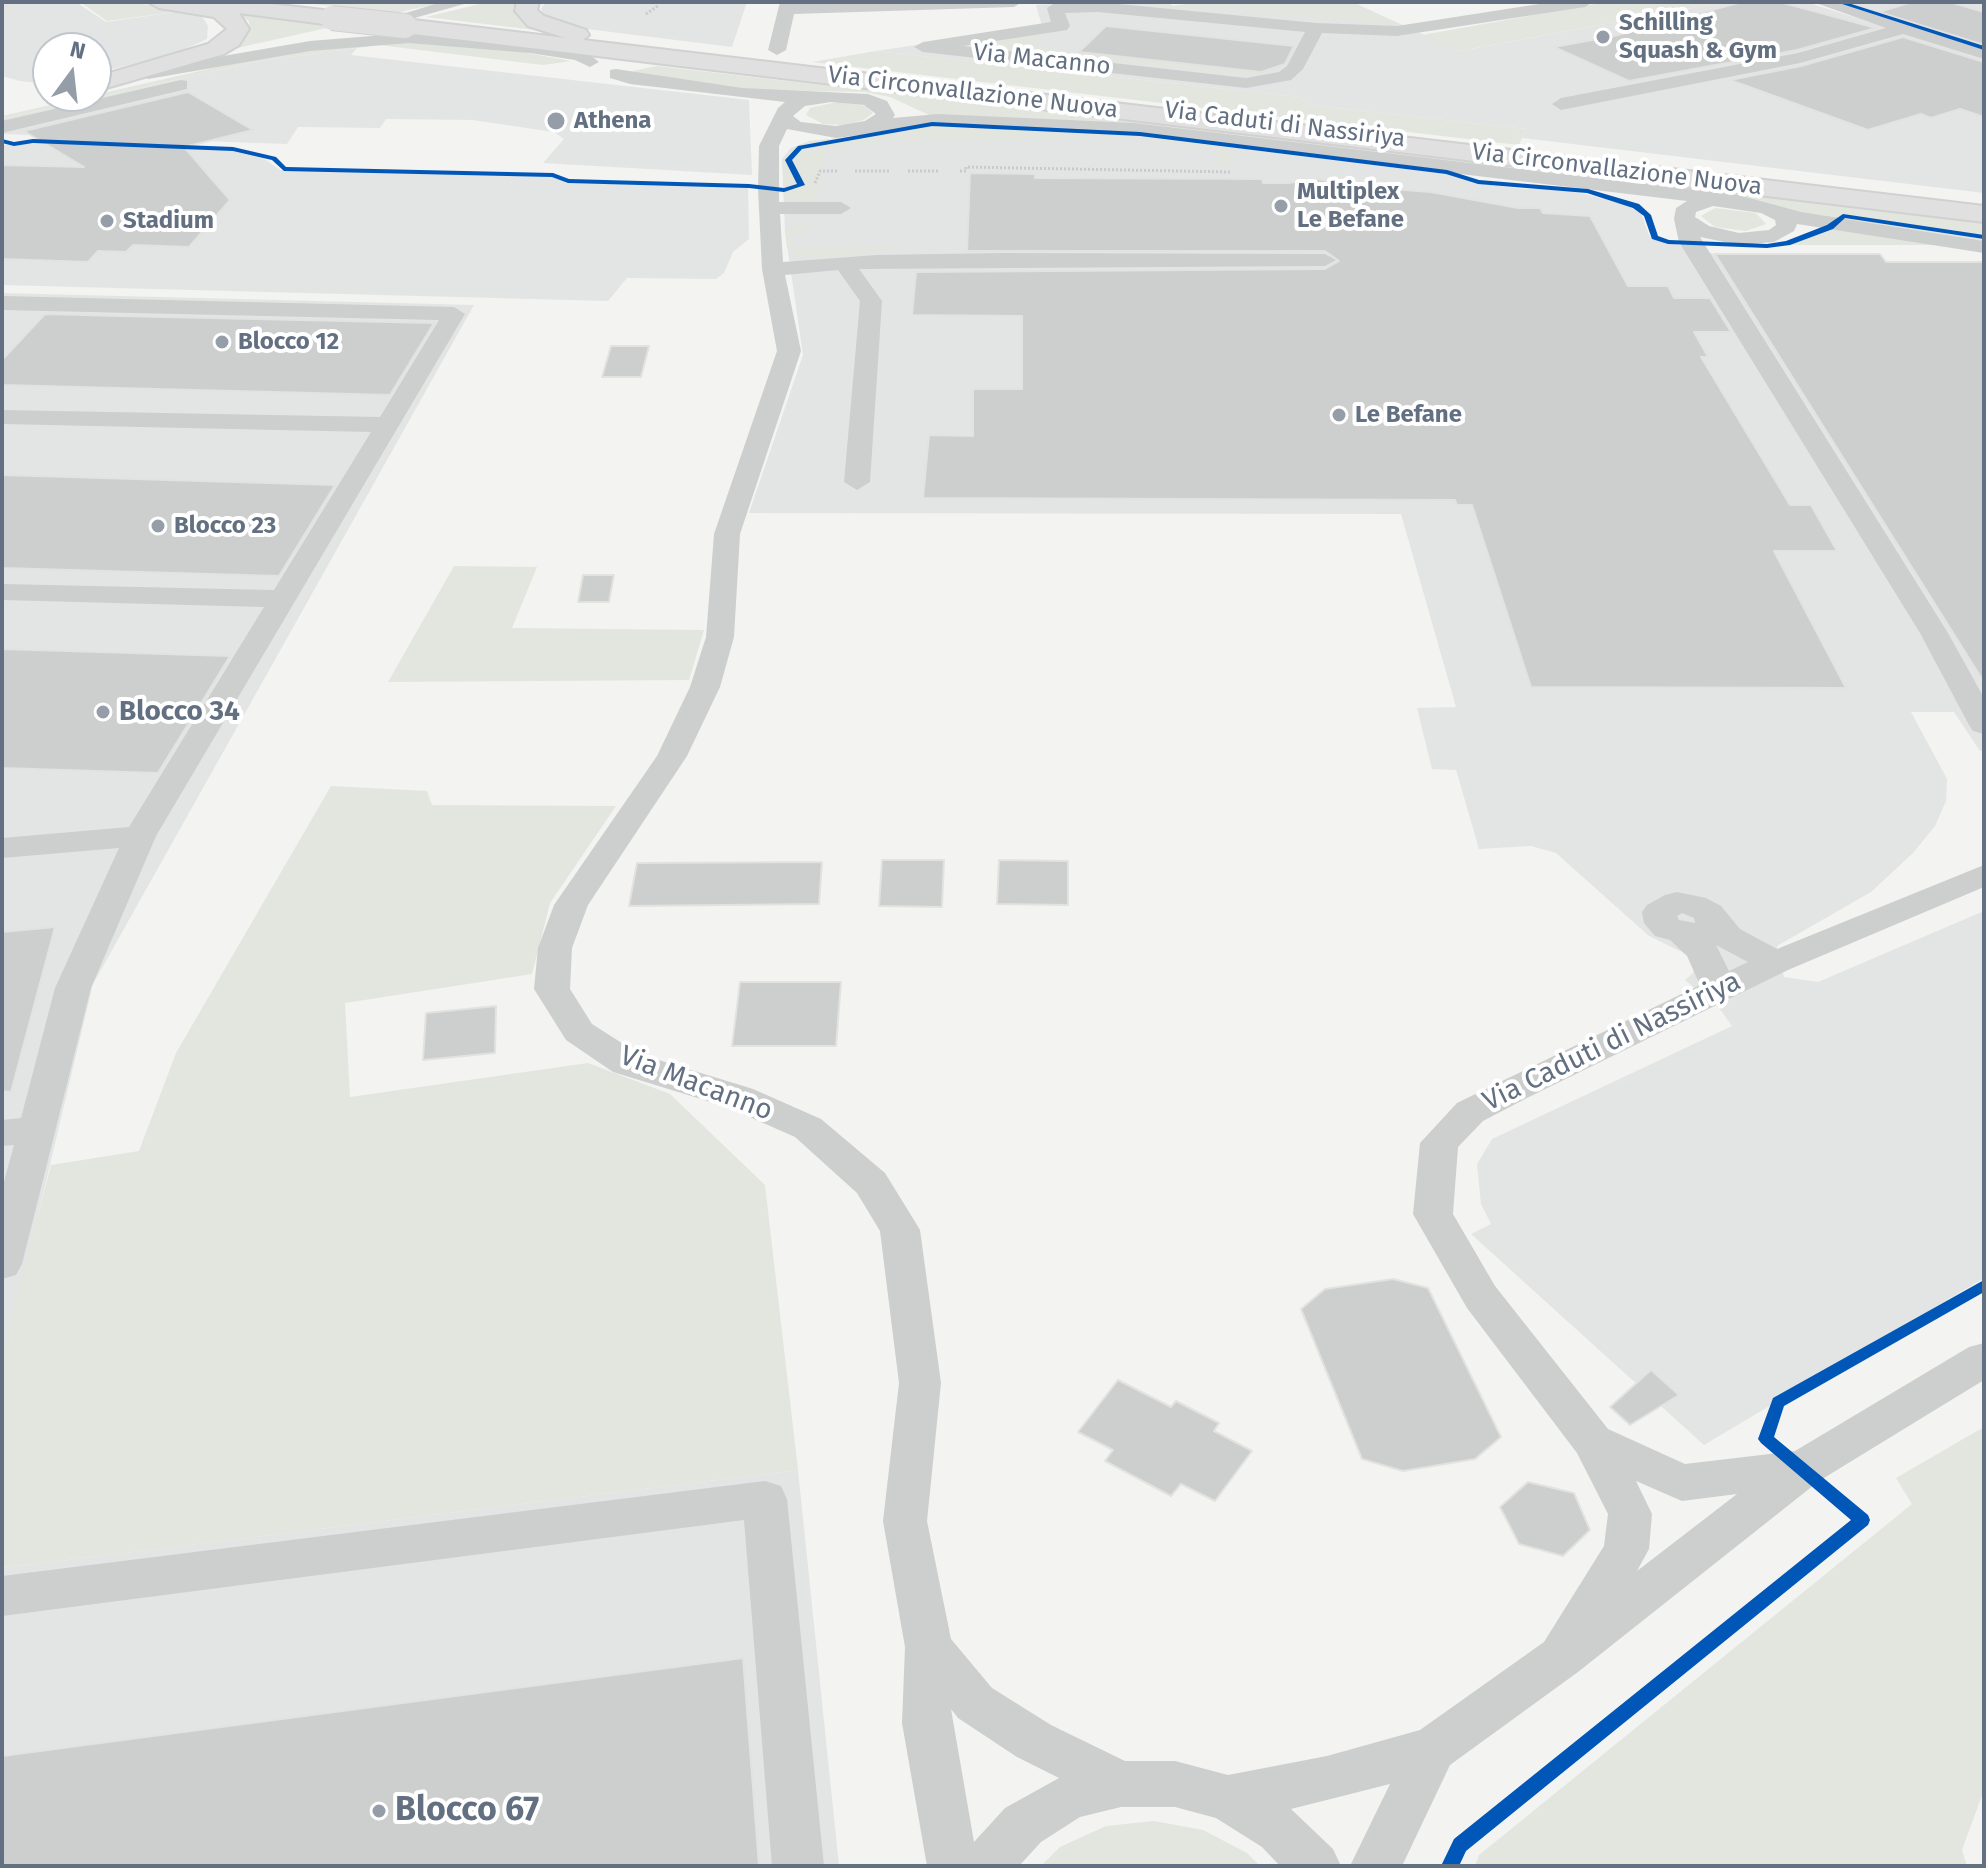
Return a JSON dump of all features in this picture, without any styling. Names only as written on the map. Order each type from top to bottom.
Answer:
[{"type":"main road","points":[[112,80],[204,54],[231,40],[238,29],[236,21],[220,11],[159,2]]},
{"type":"main road","name":"Via Circonvallazione Nuova","points":[[201,2],[332,18],[413,20],[1063,104],[1984,214]]},
{"type":"main road","name":"Via Circonvallazione Nuova","points":[[262,2],[358,19],[413,20],[622,61],[1984,205]]},
{"type":"main road","points":[[528,2],[526,11],[550,28],[622,61]]},
{"type":"main road","points":[[530,48],[1063,104]]},
{"type":"street","points":[[413,20],[463,2]]},
{"type":"street","name":"Via Macanno","points":[[777,50],[787,6],[1014,2]]},
{"type":"street","name":"Via Macanno","points":[[1316,28],[1294,69],[1285,76],[1246,83],[923,47],[1061,26],[1055,8],[1076,5],[1316,28],[1413,30],[1585,2]]},
{"type":"street","points":[[1821,2],[1984,54]]},
{"type":"street","points":[[148,74],[358,19]]},
{"type":"street","points":[[1561,104],[1800,58],[1905,28]]},
{"type":"street","points":[[112,81],[281,51],[376,40],[441,39],[530,48],[580,56],[590,62]]},
{"type":"street","points":[[366,51],[441,60]]},
{"type":"street","points":[[572,71],[575,66],[590,62],[622,61]]},
{"type":"street","points":[[546,70],[572,71],[586,77],[622,61]]},
{"type":"street","points":[[622,61],[630,79],[742,93],[812,98],[851,97],[868,100],[885,109],[886,115],[871,126],[777,147],[769,194]]},
{"type":"street","name":"Via Circonvallazione Nuova","points":[[622,61],[653,63]]},
{"type":"street","points":[[2,127],[266,65],[316,63]]},
{"type":"street","points":[[742,93],[783,115],[796,127],[836,132]]},
{"type":"street","points":[[783,115],[812,98]]},
{"type":"street","points":[[2,111],[32,101]]},
{"type":"street","name":"Via Caduti di Nassiriya","points":[[885,109],[938,120]]},
{"type":"street","name":"Via Macanno","points":[[783,115],[769,146],[769,194],[773,269],[789,351],[727,534],[720,637],[705,687],[672,756],[571,905],[555,948],[552,989],[579,1032],[626,1063],[740,1098],[808,1128],[871,1183],[900,1230],[920,1383],[905,1521],[929,1647],[975,1703],[1034,1741],[1121,1784]]},
{"type":"street","name":"Via Caduti di Nassiriya","points":[[871,126],[938,120],[1134,129],[1738,201],[1798,218],[1984,247]]},
{"type":"street","name":"Via Caduti di Nassiriya","points":[[1578,182],[1639,201],[1719,236],[1767,237],[1781,233],[1788,226],[1785,217],[1773,210]]},
{"type":"street","points":[[769,194],[841,208]]},
{"type":"street","points":[[769,194],[821,221]]},
{"type":"street","name":"Via Caduti di Nassiriya","points":[[1686,222],[1683,212],[1693,204],[1738,201]]},
{"type":"street","points":[[1686,222],[1690,242],[1934,633],[1984,725]]},
{"type":"street","points":[[773,269],[1002,259],[1325,260]]},
{"type":"street","points":[[845,265],[871,301],[857,482]]},
{"type":"street","points":[[2,1264],[20,1131],[73,988],[140,836],[454,314],[3,304]]},
{"type":"street","points":[[2,417],[388,425]]},
{"type":"street","points":[[2,592],[284,599]]},
{"type":"street","points":[[2,848],[140,836]]},
{"type":"street","points":[[1937,892],[1984,855]]},
{"type":"street","name":"Via Caduti di Nassiriya","points":[[1561,1657],[1626,1549],[1630,1514],[1593,1441],[1481,1297],[1433,1214],[1439,1143],[1470,1112],[1720,989],[1937,892],[1984,875]]},
{"type":"street","points":[[1720,989],[1702,950],[1700,930],[1728,937],[1776,962]]},
{"type":"street","points":[[1228,1798],[1327,1779],[1433,1749],[1561,1657],[1803,1468],[1984,1359]]},
{"type":"street","name":"Via Caduti di Nassiriya","points":[[1593,1441],[1682,1483],[1803,1468]]},
{"type":"street","points":[[2,1596],[765,1499],[798,1866]]},
{"type":"street","points":[[929,1647],[926,1723],[953,1866]]},
{"type":"street","points":[[1376,1866],[1433,1749]]},
{"type":"street","name":"Via Macanno","points":[[986,1866],[1023,1825],[1069,1797],[1121,1784],[1175,1784],[1228,1798],[1280,1830],[1315,1866]]},
{"type":"path","points":[[646,14],[659,5]]},
{"type":"path","points":[[960,171],[980,167],[1231,172]]},
{"type":"path","points":[[855,171],[889,171]]},
{"type":"path","points":[[908,171],[940,171]]},
{"type":"path","points":[[769,194],[795,189],[802,182]]},
{"type":"shaded area","points":[[2,2],[76,2],[106,22],[189,10],[201,15],[208,26],[207,39],[176,53],[112,69],[112,32],[32,32],[32,82],[2,76]]},
{"type":"shaded area","points":[[80,2],[126,2],[189,10],[107,21]]},
{"type":"shaded area","points":[[294,2],[322,3],[444,2],[396,13]]},
{"type":"shaded area","points":[[488,2],[518,2],[515,9],[519,16],[544,31],[426,17]]},
{"type":"shaded area","points":[[546,2],[747,2],[732,47],[579,28],[545,16],[541,9]]},
{"type":"shaded area","points":[[1150,2],[1167,2],[1173,6],[1204,2],[1352,2],[1399,24],[1210,9],[1207,12],[1172,10],[1147,6]]},
{"type":"shaded area","points":[[1167,2],[1173,6],[1204,2],[1352,2],[1460,51],[1724,2],[1806,2],[1984,58],[1984,193],[1522,138],[1526,129],[1308,105],[1300,97],[876,51],[1042,26],[1036,5]]},
{"type":"shaded area","points":[[1607,2],[1724,2],[1459,51],[1422,35]]},
{"type":"shaded area","points":[[1844,2],[1984,2],[1984,46]]},
{"type":"shaded area","points":[[232,10],[349,23],[228,50],[249,31],[249,21]]},
{"type":"shaded area","points":[[1044,33],[1031,47],[1278,74],[1251,76],[972,47]]},
{"type":"shaded area","points":[[407,41],[512,50],[571,61],[543,65],[379,45],[259,61],[112,94],[112,91],[235,63],[298,52]]},
{"type":"shaded area","points":[[357,48],[351,55],[749,100],[752,175],[543,163],[564,139],[554,132],[472,120],[386,119],[380,128],[298,127],[287,144],[2,134],[2,119],[33,112],[112,112],[112,94],[259,61]]},
{"type":"shaded area","points":[[876,51],[1300,97],[1308,105],[1526,129],[1519,145],[812,62]]},
{"type":"shaded area","points":[[657,66],[1984,220],[1984,241],[1148,126],[929,115],[890,97],[865,92],[754,90],[646,76],[632,71]]},
{"type":"shaded area","points":[[837,102],[866,106],[873,113],[864,120],[845,125],[823,124],[806,115],[810,108]]},
{"type":"shaded area","points":[[32,109],[33,112],[6,118],[2,116]]},
{"type":"shaded area","points":[[932,122],[1224,143],[1229,147],[1447,174],[1473,183],[1524,189],[1565,189],[1624,204],[1641,213],[1649,235],[1654,239],[1715,254],[1880,254],[1886,262],[1984,262],[1984,751],[1980,751],[1954,712],[1911,712],[1947,779],[1946,801],[1935,826],[1913,853],[1871,892],[1777,946],[1784,977],[1818,982],[1984,911],[1984,1278],[1704,1445],[1471,1234],[1491,1224],[1481,1204],[1477,1164],[1492,1139],[1732,1026],[1719,1008],[1685,980],[1693,973],[1695,965],[1690,956],[1649,936],[1556,853],[1531,846],[1479,849],[1456,770],[1432,769],[1417,708],[1456,707],[1401,514],[749,513],[803,355],[785,231],[782,159],[791,148],[810,141],[870,135]]},
{"type":"shaded area","points":[[909,124],[1148,133],[1224,143],[1234,156],[1226,167],[1204,167],[1217,163],[1221,155],[1200,145],[1159,144],[1156,138],[906,139],[827,147],[816,204],[793,204],[784,199],[782,159],[791,148],[810,141],[870,135]]},
{"type":"shaded area","points":[[40,143],[227,149],[260,156],[280,170],[553,176],[567,183],[748,187],[749,239],[733,252],[724,273],[716,279],[627,278],[608,301],[2,285],[2,145]]},
{"type":"shaded area","points":[[1715,208],[1756,213],[1766,224],[1746,231],[1715,227],[1701,216]]},
{"type":"shaded area","points":[[810,224],[795,235],[792,247],[907,248],[818,258],[800,256],[787,248],[785,231],[793,225]]},
{"type":"shaded area","points":[[1836,228],[1954,245],[1789,245]]},
{"type":"shaded area","points":[[2,293],[474,305],[93,984],[2,1366]]},
{"type":"shaded area","points":[[454,566],[537,567],[512,628],[704,630],[689,680],[388,682]]},
{"type":"shaded area","points":[[331,786],[427,791],[432,805],[616,806],[550,903],[532,974],[345,1003],[350,1097],[588,1063],[670,1094],[765,1185],[798,1470],[2,1568],[2,1354],[51,1165],[139,1151],[176,1053]]},
{"type":"shaded area","points":[[1984,1427],[1984,1790],[1962,1850],[1967,1866],[1475,1866],[1479,1855],[1912,1504],[1896,1478]]},
{"type":"shaded area","points":[[798,1470],[839,1866],[2,1866],[2,1568]]},
{"type":"shaded area","points":[[1154,1821],[1203,1830],[1247,1853],[1260,1866],[1041,1866],[1060,1847],[1106,1826]]},
{"type":"building","points":[[1742,2],[1780,2],[1876,28],[1797,50],[1629,81],[1554,47],[1614,36]]},
{"type":"building","points":[[1912,2],[1950,2],[1984,12],[1984,45],[1879,12]]},
{"type":"building","points":[[1106,26],[1294,46],[1285,64],[1261,72],[1079,52]]},
{"type":"building","points":[[1903,37],[1984,62],[1984,117],[1960,109],[1931,118],[1921,114],[1868,130],[1730,80],[1801,66]]},
{"type":"building","name":"Stadium","points":[[188,92],[253,130],[184,147],[230,200],[189,247],[133,245],[126,252],[98,251],[88,262],[2,259],[2,165],[84,167],[24,131]]},
{"type":"building","name":"Le Befane","points":[[970,173],[1035,174],[1035,178],[1262,179],[1263,183],[1317,179],[1355,186],[1431,192],[1518,208],[1540,208],[1543,213],[1590,216],[1628,286],[1668,286],[1674,298],[1710,298],[1731,332],[1694,332],[1708,357],[1701,357],[1790,505],[1811,505],[1837,551],[1774,551],[1846,688],[1531,687],[1472,505],[1457,505],[1455,500],[923,498],[929,435],[973,436],[973,389],[1022,389],[1022,316],[912,315],[916,272],[1325,269],[1339,261],[1325,251],[967,251]]},
{"type":"building","points":[[1715,254],[1880,254],[1886,262],[1984,262],[1984,682]]},
{"type":"building","name":"Blocco 12","points":[[45,314],[434,323],[390,395],[2,385],[2,360]]},
{"type":"building","points":[[611,346],[649,346],[641,377],[602,377]]},
{"type":"building","name":"Blocco 23","points":[[2,475],[335,485],[279,576],[2,568]]},
{"type":"building","points":[[583,575],[614,575],[609,602],[578,602]]},
{"type":"building","name":"Blocco 34","points":[[2,649],[230,656],[158,773],[2,768]]},
{"type":"building","points":[[882,860],[944,860],[942,907],[879,906]]},
{"type":"building","points":[[999,860],[1068,861],[1068,905],[997,904]]},
{"type":"building","points":[[822,862],[819,904],[629,906],[637,863]]},
{"type":"building","points":[[55,927],[11,1092],[2,1091],[2,932]]},
{"type":"building","points":[[740,982],[841,982],[836,1046],[732,1046]]},
{"type":"building","points":[[496,1006],[495,1053],[423,1060],[426,1013]]},
{"type":"building","points":[[1393,1279],[1428,1288],[1501,1437],[1475,1459],[1403,1471],[1362,1459],[1301,1309],[1325,1289]]},
{"type":"building","points":[[1651,1370],[1679,1395],[1630,1425],[1610,1407]]},
{"type":"building","points":[[1118,1380],[1171,1407],[1176,1401],[1219,1423],[1214,1431],[1252,1451],[1215,1501],[1181,1484],[1171,1496],[1105,1461],[1113,1450],[1078,1432]]},
{"type":"building","points":[[1528,1482],[1574,1493],[1590,1530],[1563,1556],[1519,1544],[1500,1507]]},
{"type":"building","name":"Blocco 67","points":[[743,1658],[759,1866],[2,1866],[2,1756]]},
{"type":"cycle path","points":[[1839,2],[1984,48]]},
{"type":"cycle path","points":[[2,141],[14,144],[33,141],[233,149],[274,158],[284,169],[553,175],[568,181],[749,186],[784,190],[801,185],[788,160],[800,147],[932,124],[1140,134],[1447,172],[1478,182],[1588,191],[1636,206],[1647,215],[1655,237],[1668,242],[1767,246],[1787,243],[1830,227],[1843,216],[1984,237]]},
{"type":"cycle path","points":[[1450,1866],[1460,1845],[1862,1520],[1766,1439],[1778,1402],[1984,1285]]},
{"type":"place","name":"Schilling Squash & Gym","points":[[1603,37]]},
{"type":"place","name":"Athena","points":[[556,121]]},
{"type":"place","name":"Multiplex Le Befane","points":[[1281,206]]},
{"type":"place","name":"Stadium","points":[[107,221]]},
{"type":"place","name":"Blocco 12","points":[[222,342]]},
{"type":"place","name":"Le Befane","points":[[1339,415]]},
{"type":"place","name":"Blocco 23","points":[[158,526]]},
{"type":"place","name":"Blocco 34","points":[[103,712]]},
{"type":"place","name":"Blocco 67","points":[[379,1811]]}]
